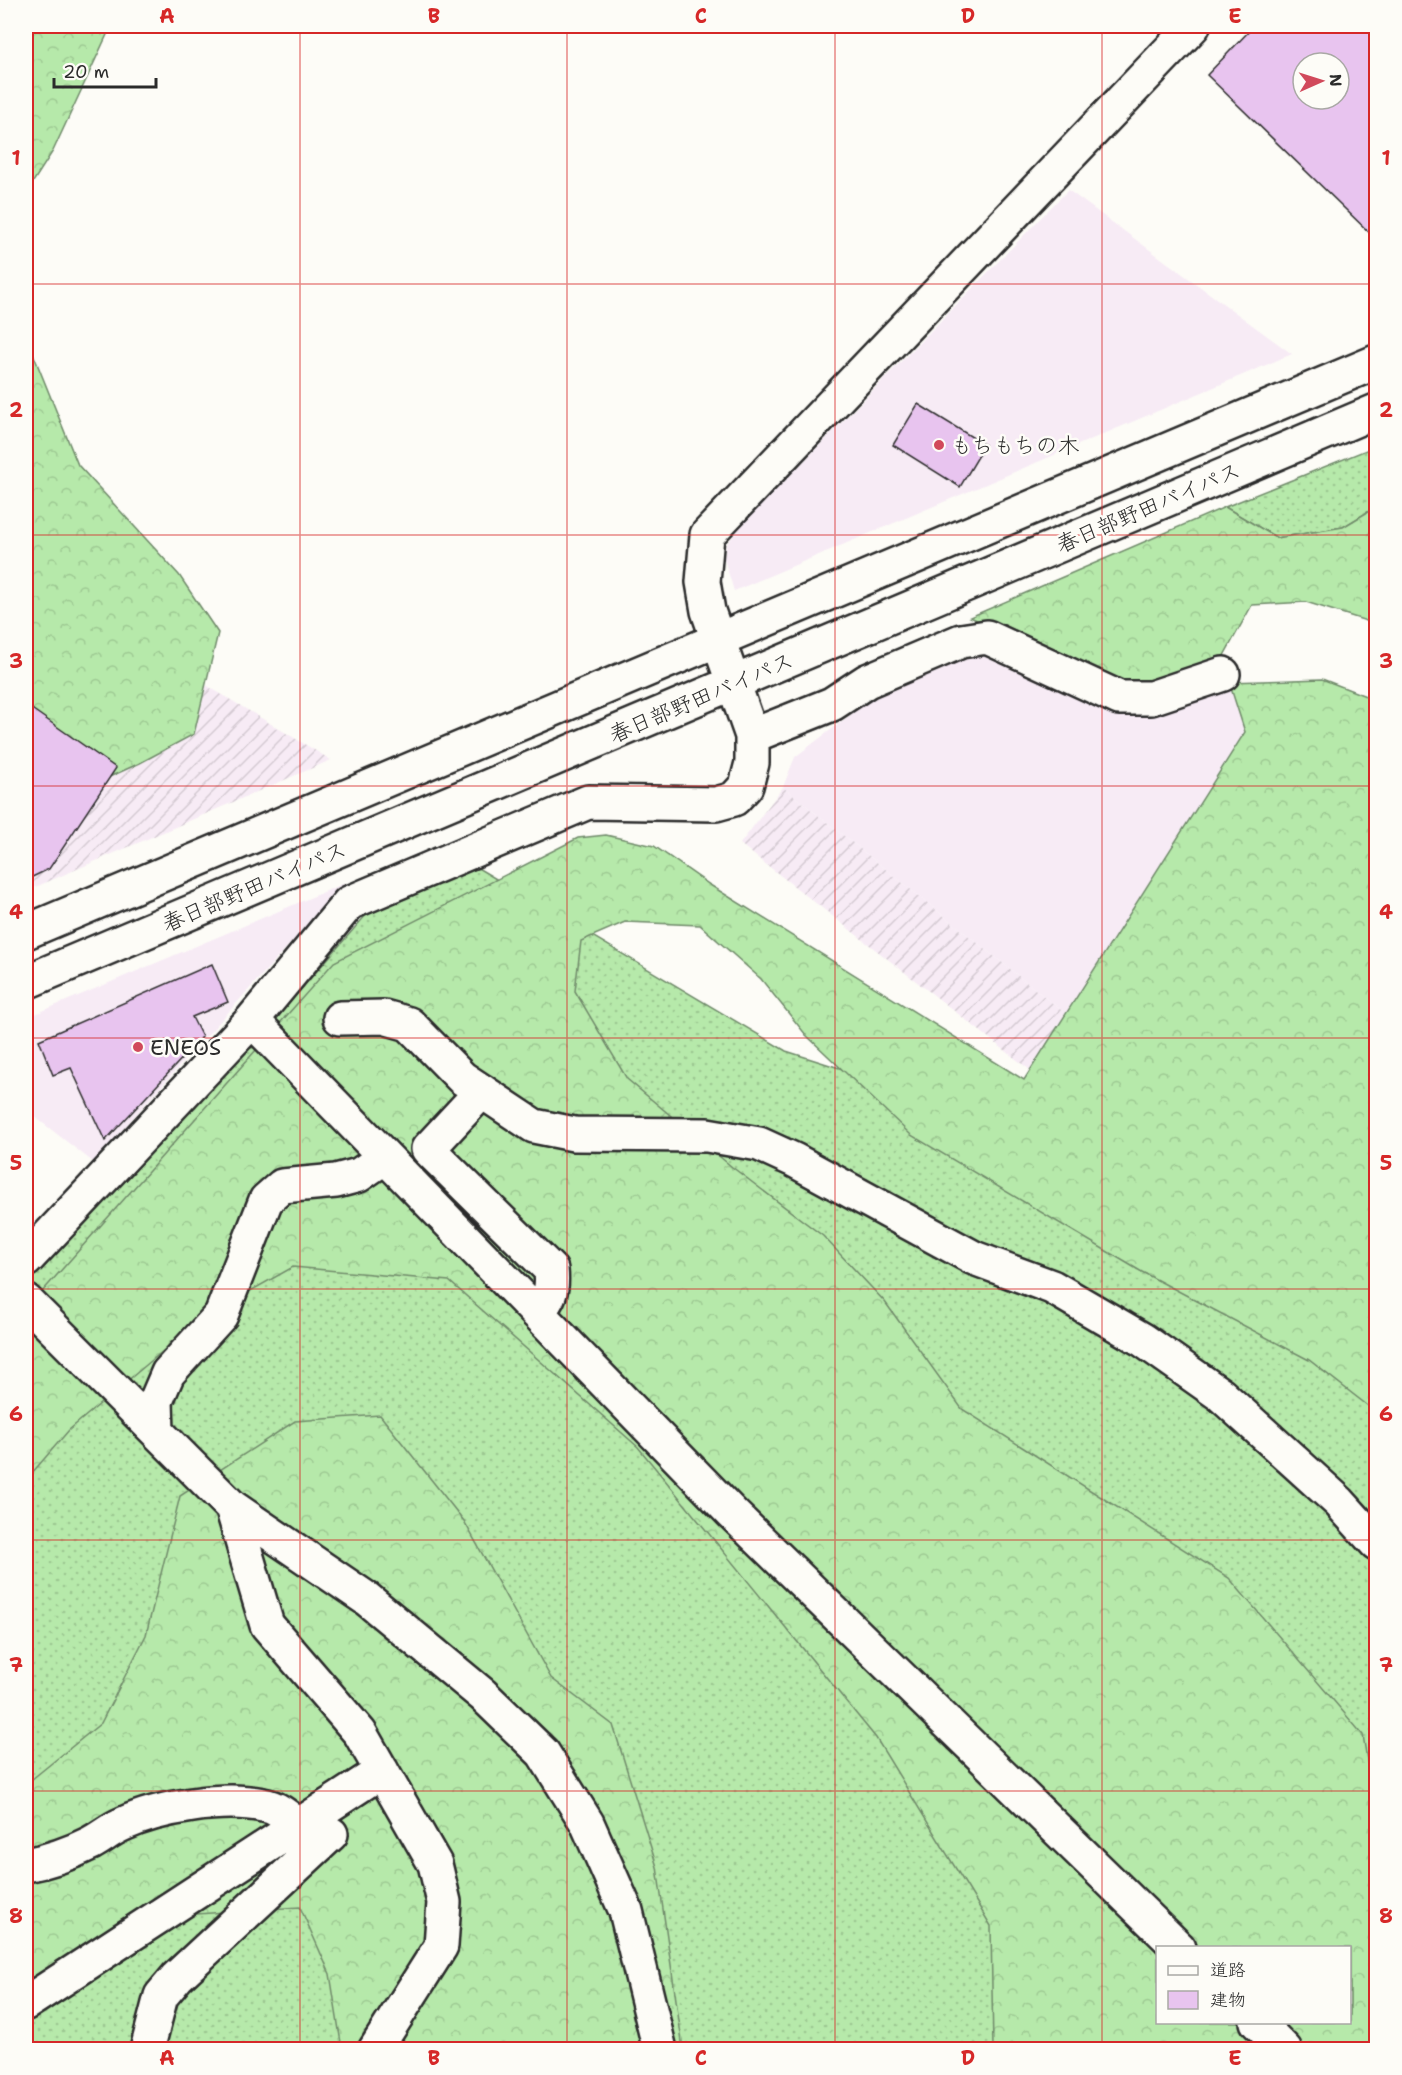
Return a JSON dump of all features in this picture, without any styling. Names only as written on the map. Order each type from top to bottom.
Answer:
[{"type":"main road","points":[[26,1260],[252,1020],[349,903],[588,802],[716,804],[734,799],[746,786],[752,763],[752,736],[708,612],[703,582],[707,535],[1192,26]]},
{"type":"main road","name":"春日部野田バイパス","points":[[26,932],[1377,362]]},
{"type":"main road","name":"春日部野田バイパス","points":[[26,982],[1377,411]]},
{"type":"main road","points":[[752,736],[832,704],[867,681],[961,641],[987,638],[1119,698],[1151,698],[1223,674]]},
{"type":"main road","points":[[340,1018],[384,1017],[409,1024],[462,1078],[534,1126],[564,1132],[707,1135],[759,1144],[794,1160],[974,1258],[1052,1287],[1143,1340],[1221,1395],[1339,1502],[1377,1543]]},
{"type":"main road","points":[[252,1020],[733,1514],[1178,1946]]},
{"type":"main road","points":[[482,1091],[428,1149],[551,1270],[553,1287],[551,1296],[537,1313]]},
{"type":"main road","points":[[157,1432],[156,1401],[168,1373],[221,1315],[266,1200],[282,1186],[336,1181],[359,1175],[385,1157]]},
{"type":"main road","points":[[26,1301],[232,1507],[367,1599],[483,1695],[543,1753],[587,1823],[626,1911],[660,2049]]},
{"type":"main road","points":[[232,1507],[267,1625],[360,1733],[435,1864],[444,1902],[441,1946],[375,2049]]},
{"type":"main road","points":[[26,2003],[382,1771]]},
{"type":"main road","points":[[26,1865],[45,1861],[90,1844],[122,1824],[166,1810],[229,1802],[265,1805],[281,1811],[299,1826]]},
{"type":"main road","points":[[147,2049],[161,1996],[177,1977],[331,1834]]},
{"type":"main road","points":[[247,1859],[270,1890]]},
{"type":"main road","points":[[1259,2024],[1285,2049]]},
{"type":"shaded area","points":[[1068,190],[1292,354],[734,591],[724,559],[726,545],[740,527]]},
{"type":"shaded area","points":[[26,577],[331,760],[26,891]]},
{"type":"shaded area","points":[[982,646],[1122,710],[1229,682],[1245,732],[1066,1014],[783,787],[795,757],[861,707],[872,686]]},
{"type":"shaded area","points":[[783,787],[1066,1014],[1030,1070],[740,844]]},
{"type":"shaded area","points":[[345,883],[93,1162],[26,1110],[26,1018]]},
{"type":"green space","points":[[26,26],[111,26],[53,151],[26,193]]},
{"type":"green space","points":[[26,336],[78,465],[179,575],[218,633],[194,734],[140,763],[26,815]]},
{"type":"green space","points":[[1376,446],[1376,507],[1343,527],[1277,538],[1225,507]]},
{"type":"green space","points":[[1225,507],[1277,538],[1343,527],[1376,507],[1376,624],[1306,602],[1252,605],[1222,659],[1144,682],[1124,685],[970,617]]},
{"type":"green space","points":[[1322,679],[1376,700],[1376,1412],[1309,1360],[1142,1272],[911,1135],[806,1035],[761,979],[700,925],[625,922],[581,941],[575,991],[627,1079],[732,1167],[823,1236],[885,1302],[962,1409],[1229,1578],[1363,1735],[1376,1817],[1376,2049],[993,2049],[991,1926],[876,1738],[638,1447],[449,1281],[293,1267],[202,1318],[69,1430],[26,1480],[26,1310],[334,962],[578,838],[606,835],[654,846],[710,885],[1024,1080],[1245,732],[1229,682]]},
{"type":"green space","points":[[476,867],[786,1051],[899,1087],[1376,1323],[1376,2049],[1351,2023],[1351,1946],[1348,1946],[275,1024],[275,1019],[366,915]]},
{"type":"green space","points":[[256,1047],[1156,1946],[1156,2024],[1166,2024],[1266,2049],[26,2049],[26,1281],[246,1049]]},
{"type":"green space","points":[[380,1415],[464,1521],[551,1678],[613,1725],[657,1867],[683,2049],[342,2049],[330,1974],[300,1907],[182,1915],[26,2003],[26,1784],[101,1723],[146,1635],[180,1496],[295,1421]]},
{"type":"building","points":[[1254,26],[1376,26],[1376,239],[1207,75]]},
{"type":"building","name":"もちもちの木","points":[[918,404],[985,445],[960,487],[893,445]]},
{"type":"building","points":[[26,705],[116,768],[49,869],[26,880]]},
{"type":"building","points":[[212,964],[228,1002],[192,1017],[202,1037],[105,1141],[71,1068],[53,1075],[39,1040]]},
{"type":"place","name":"もちもちの木","points":[[939,445]]},
{"type":"place","name":"ENEOS","points":[[138,1047]]}]
